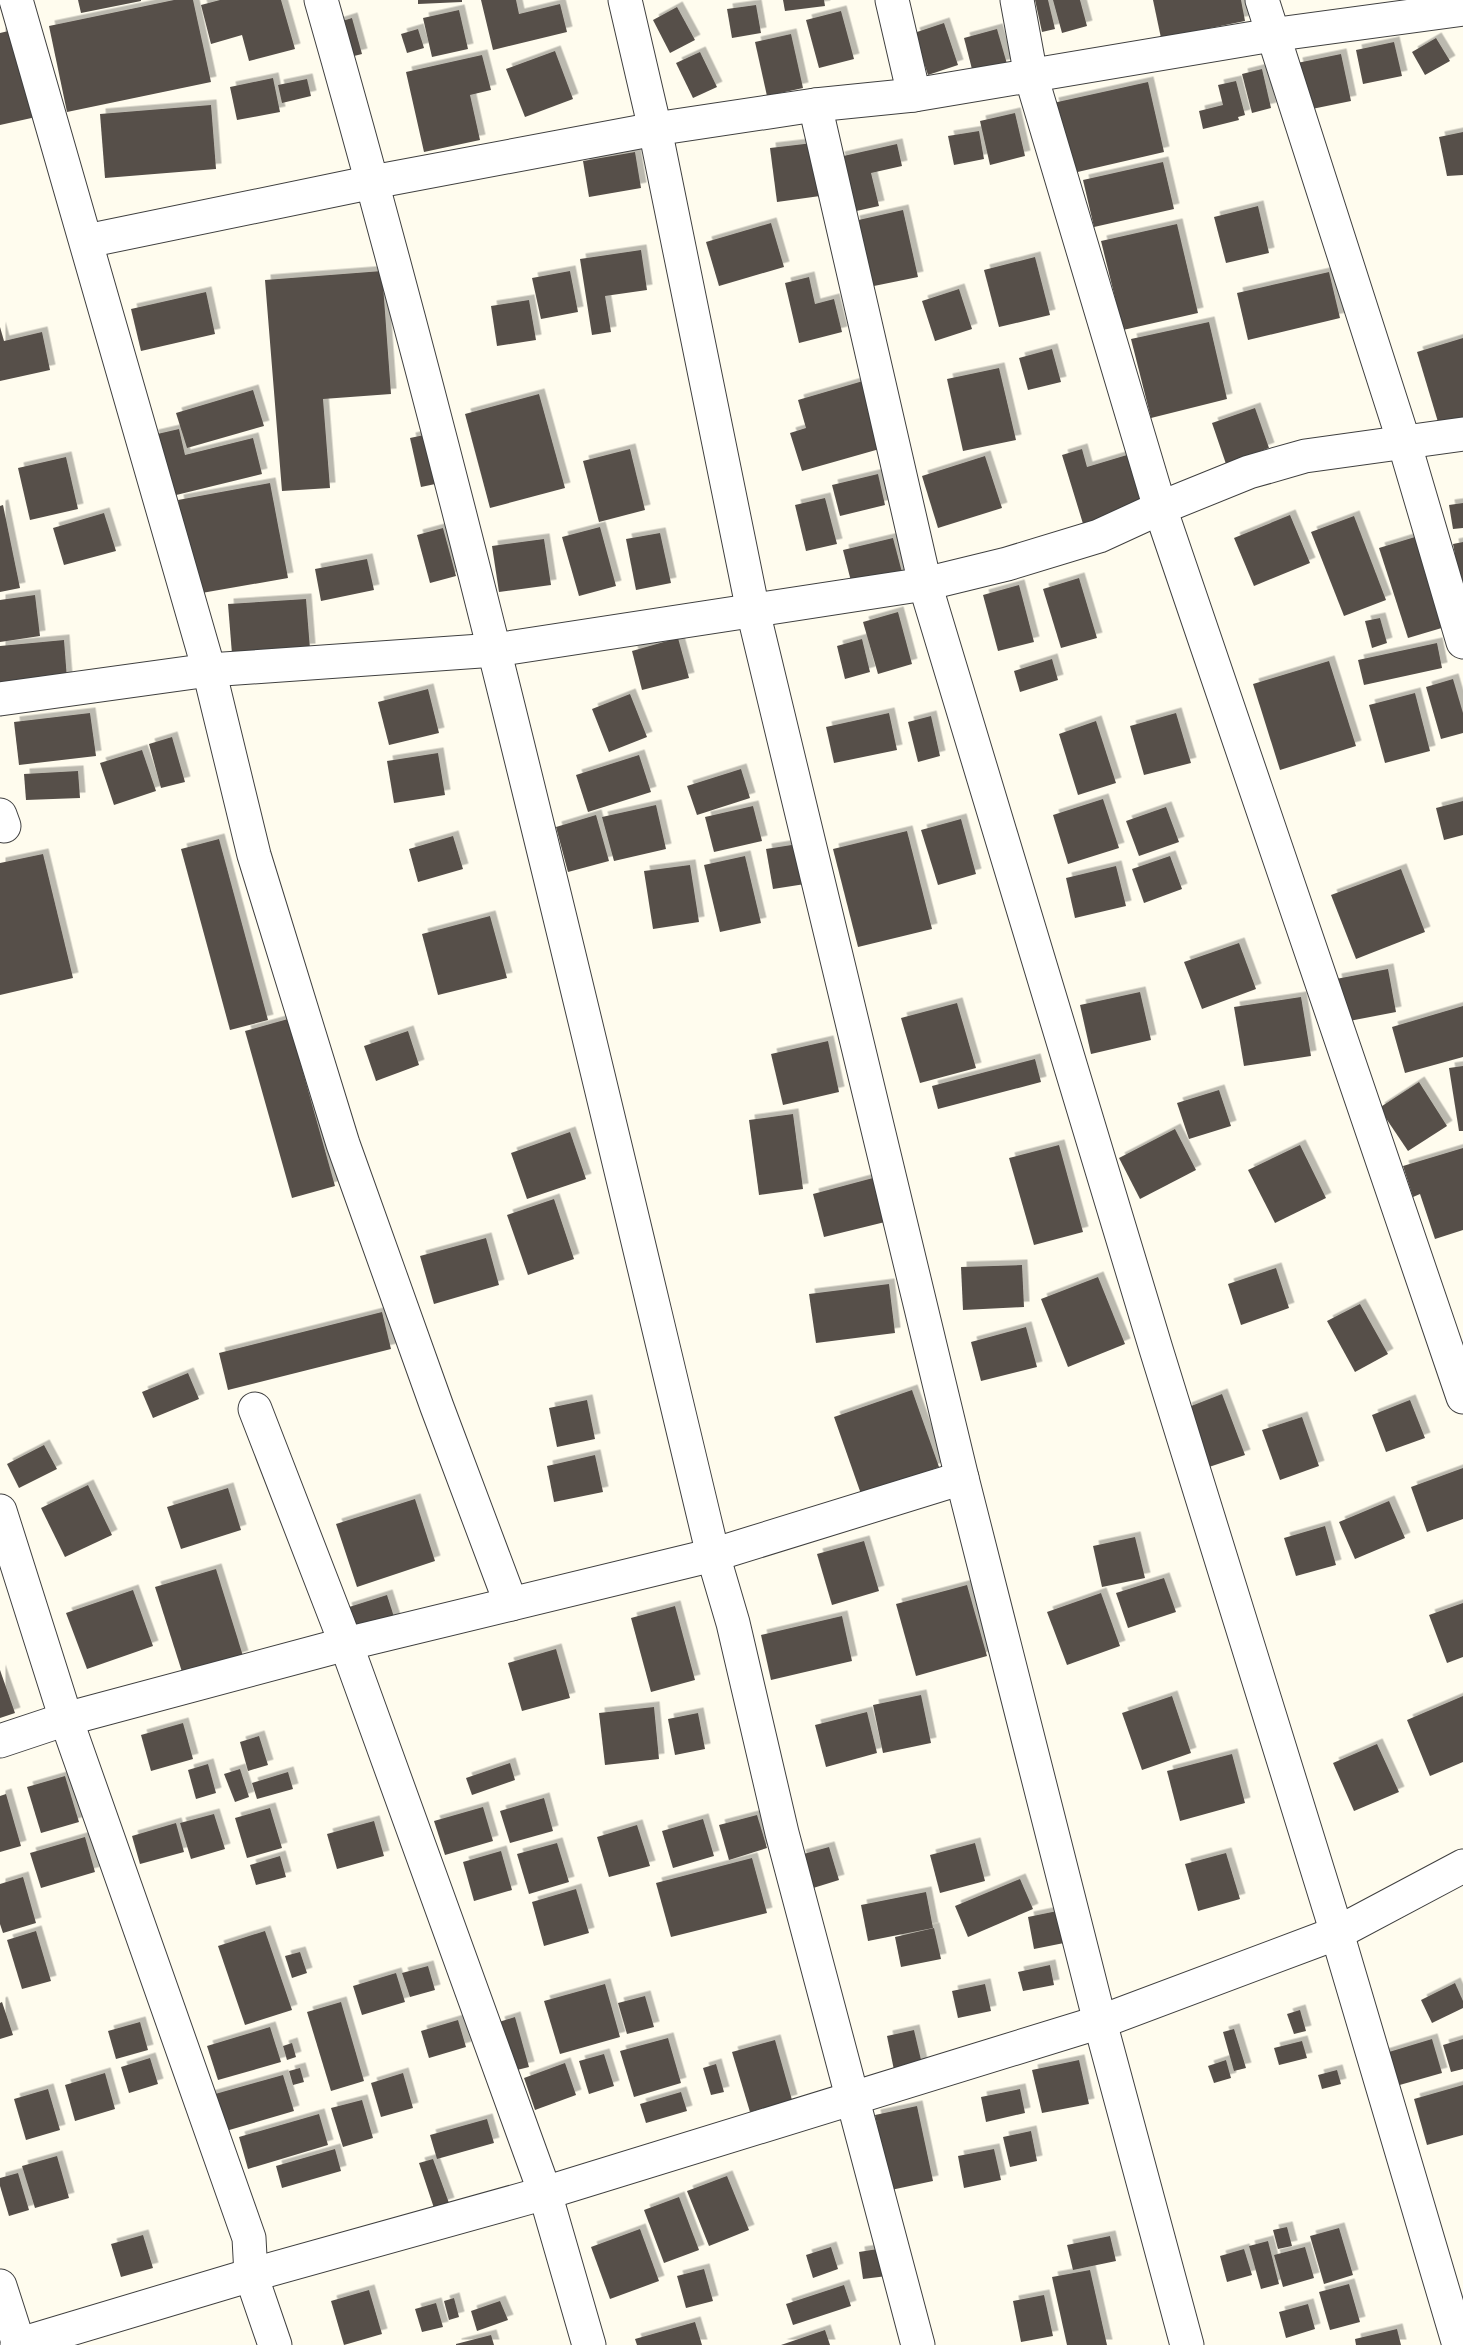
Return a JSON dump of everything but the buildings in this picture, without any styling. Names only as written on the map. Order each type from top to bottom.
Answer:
[{"type":"street","points":[[16,0],[209,670],[254,855],[343,1144],[437,1407],[511,1604]]},
{"type":"street","points":[[321,0],[443,442],[713,1555],[733,1623],[782,1833],[918,2345]]},
{"type":"street","points":[[625,0],[655,129],[753,611],[962,1478],[1100,2022],[1187,2345]]},
{"type":"street","points":[[892,0],[914,95]]},
{"type":"street","points":[[1017,0],[1030,76],[1160,508],[1463,1397]]},
{"type":"street","points":[[1262,0],[1404,442],[1463,642]]},
{"type":"street","points":[[87,241],[373,182],[655,129],[815,105],[914,95],[1272,35],[1463,9]]},
{"type":"street","points":[[815,105],[925,584],[1160,1361],[1337,1933],[1459,2345]]},
{"type":"street","points":[[0,699],[209,670],[495,650],[925,584],[1007,564],[1100,537],[1160,508],[1249,472],[1282,462],[1305,456],[1463,434]]},
{"type":"street","points":[[255,1409],[346,1644],[545,2193],[589,2345]]},
{"type":"street","points":[[0,1741],[66,1719],[346,1644],[713,1555],[962,1478]]},
{"type":"street","points":[[0,1510],[66,1719],[249,2238],[251,2275],[275,2345]]},
{"type":"street","points":[[0,2286],[18,2345],[251,2275],[545,2193],[1100,2022],[1337,1933],[1463,1866]]}]
